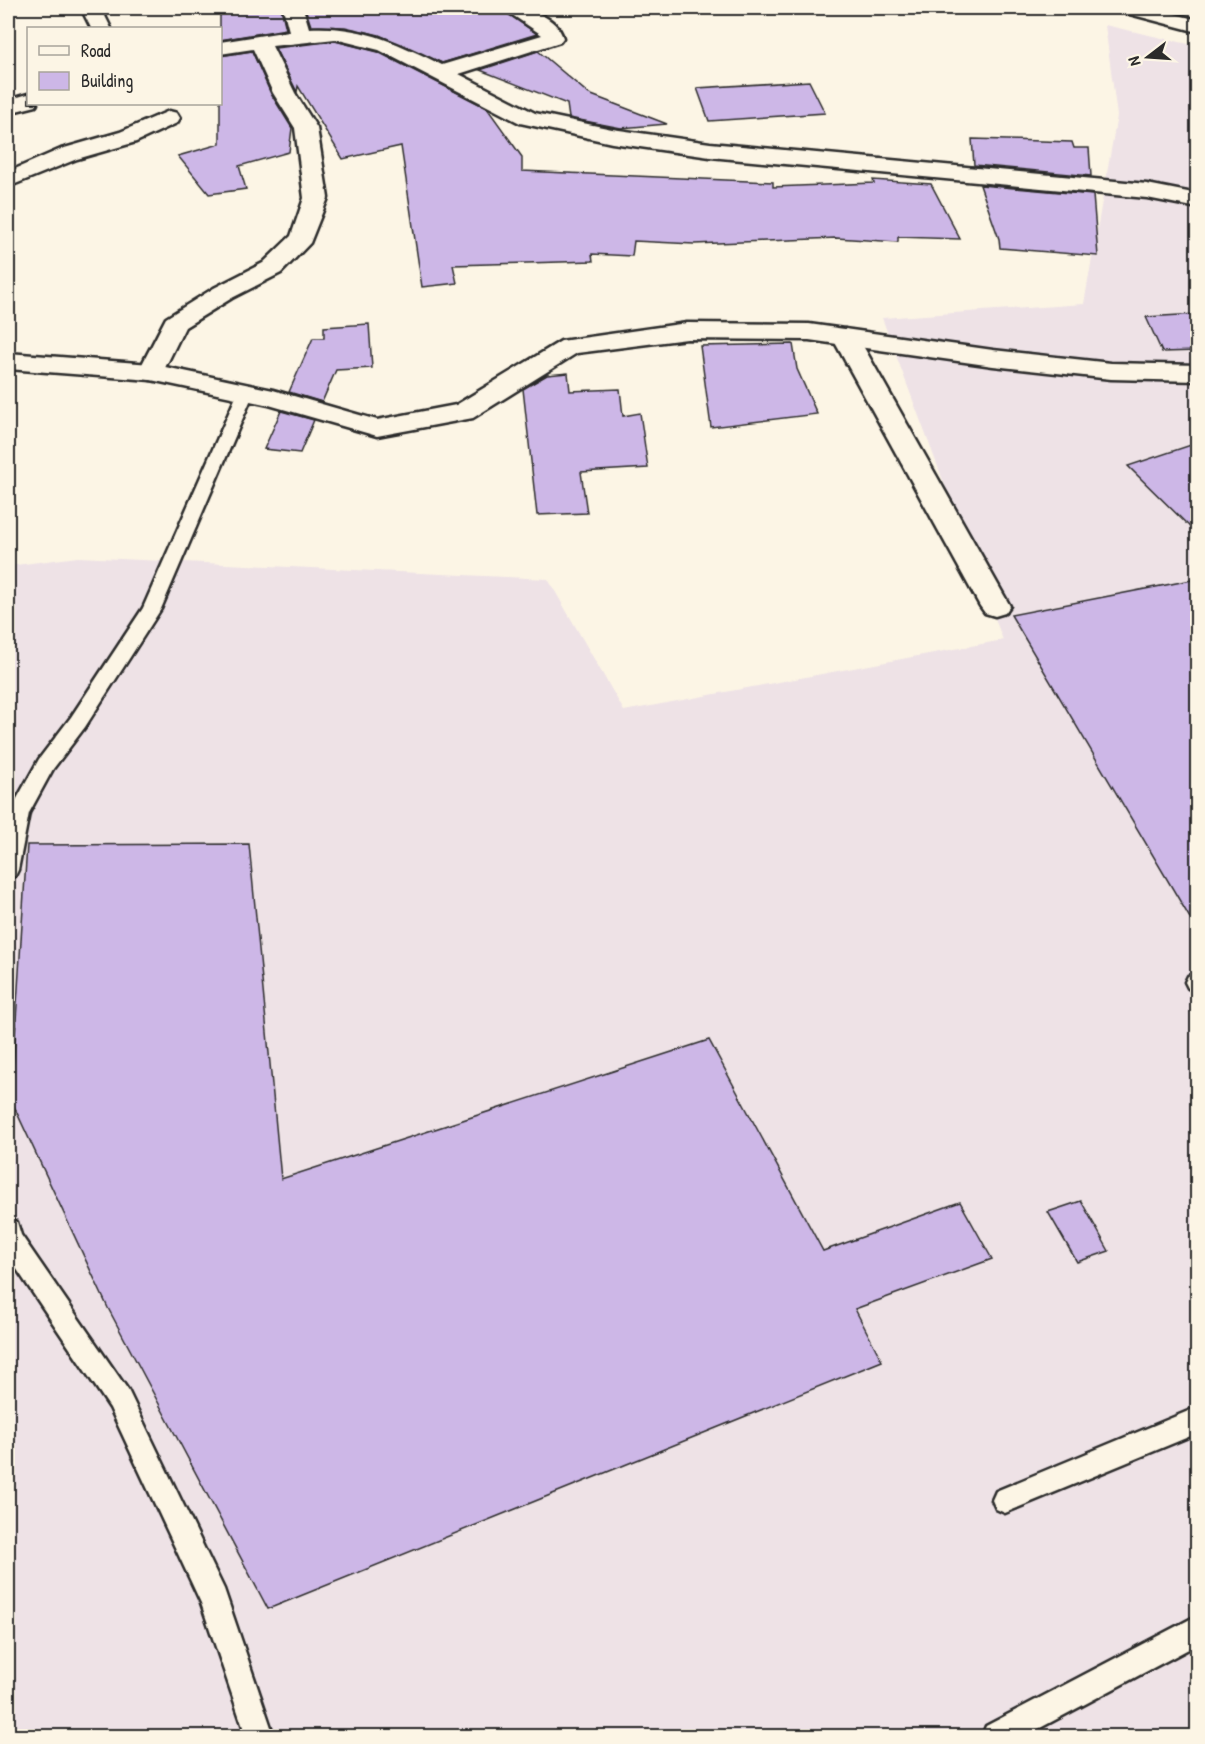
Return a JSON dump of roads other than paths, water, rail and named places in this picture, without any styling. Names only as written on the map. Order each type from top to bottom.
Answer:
[{"type":"street","points":[[91,8],[100,27]]},
{"type":"street","points":[[293,8],[301,35]]},
{"type":"street","points":[[440,73],[553,38],[551,32],[512,8]]},
{"type":"street","points":[[1129,8],[1197,26]]},
{"type":"street","points":[[222,48],[301,35],[335,33],[386,45],[528,118],[612,136],[710,150],[1147,191],[1197,201]]},
{"type":"street","points":[[151,372],[175,323],[223,293],[272,268],[302,238],[316,198],[306,128],[284,93],[260,42]]},
{"type":"street","points":[[8,108],[27,102]]},
{"type":"street","points":[[8,180],[69,154],[128,137],[169,118]]},
{"type":"street","points":[[8,361],[151,372],[246,392],[377,428],[464,412],[570,346],[687,331],[809,332],[1112,371],[1197,373]]},
{"type":"street","points":[[845,337],[995,606]]},
{"type":"lane","points":[[8,870],[19,813],[46,764],[78,722],[152,609],[246,392]]},
{"type":"lane","points":[[8,1230],[10,1239],[119,1399],[214,1599],[260,1737]]},
{"type":"lane","points":[[1005,1500],[1197,1420]]},
{"type":"lane","points":[[996,1737],[1197,1629]]}]
